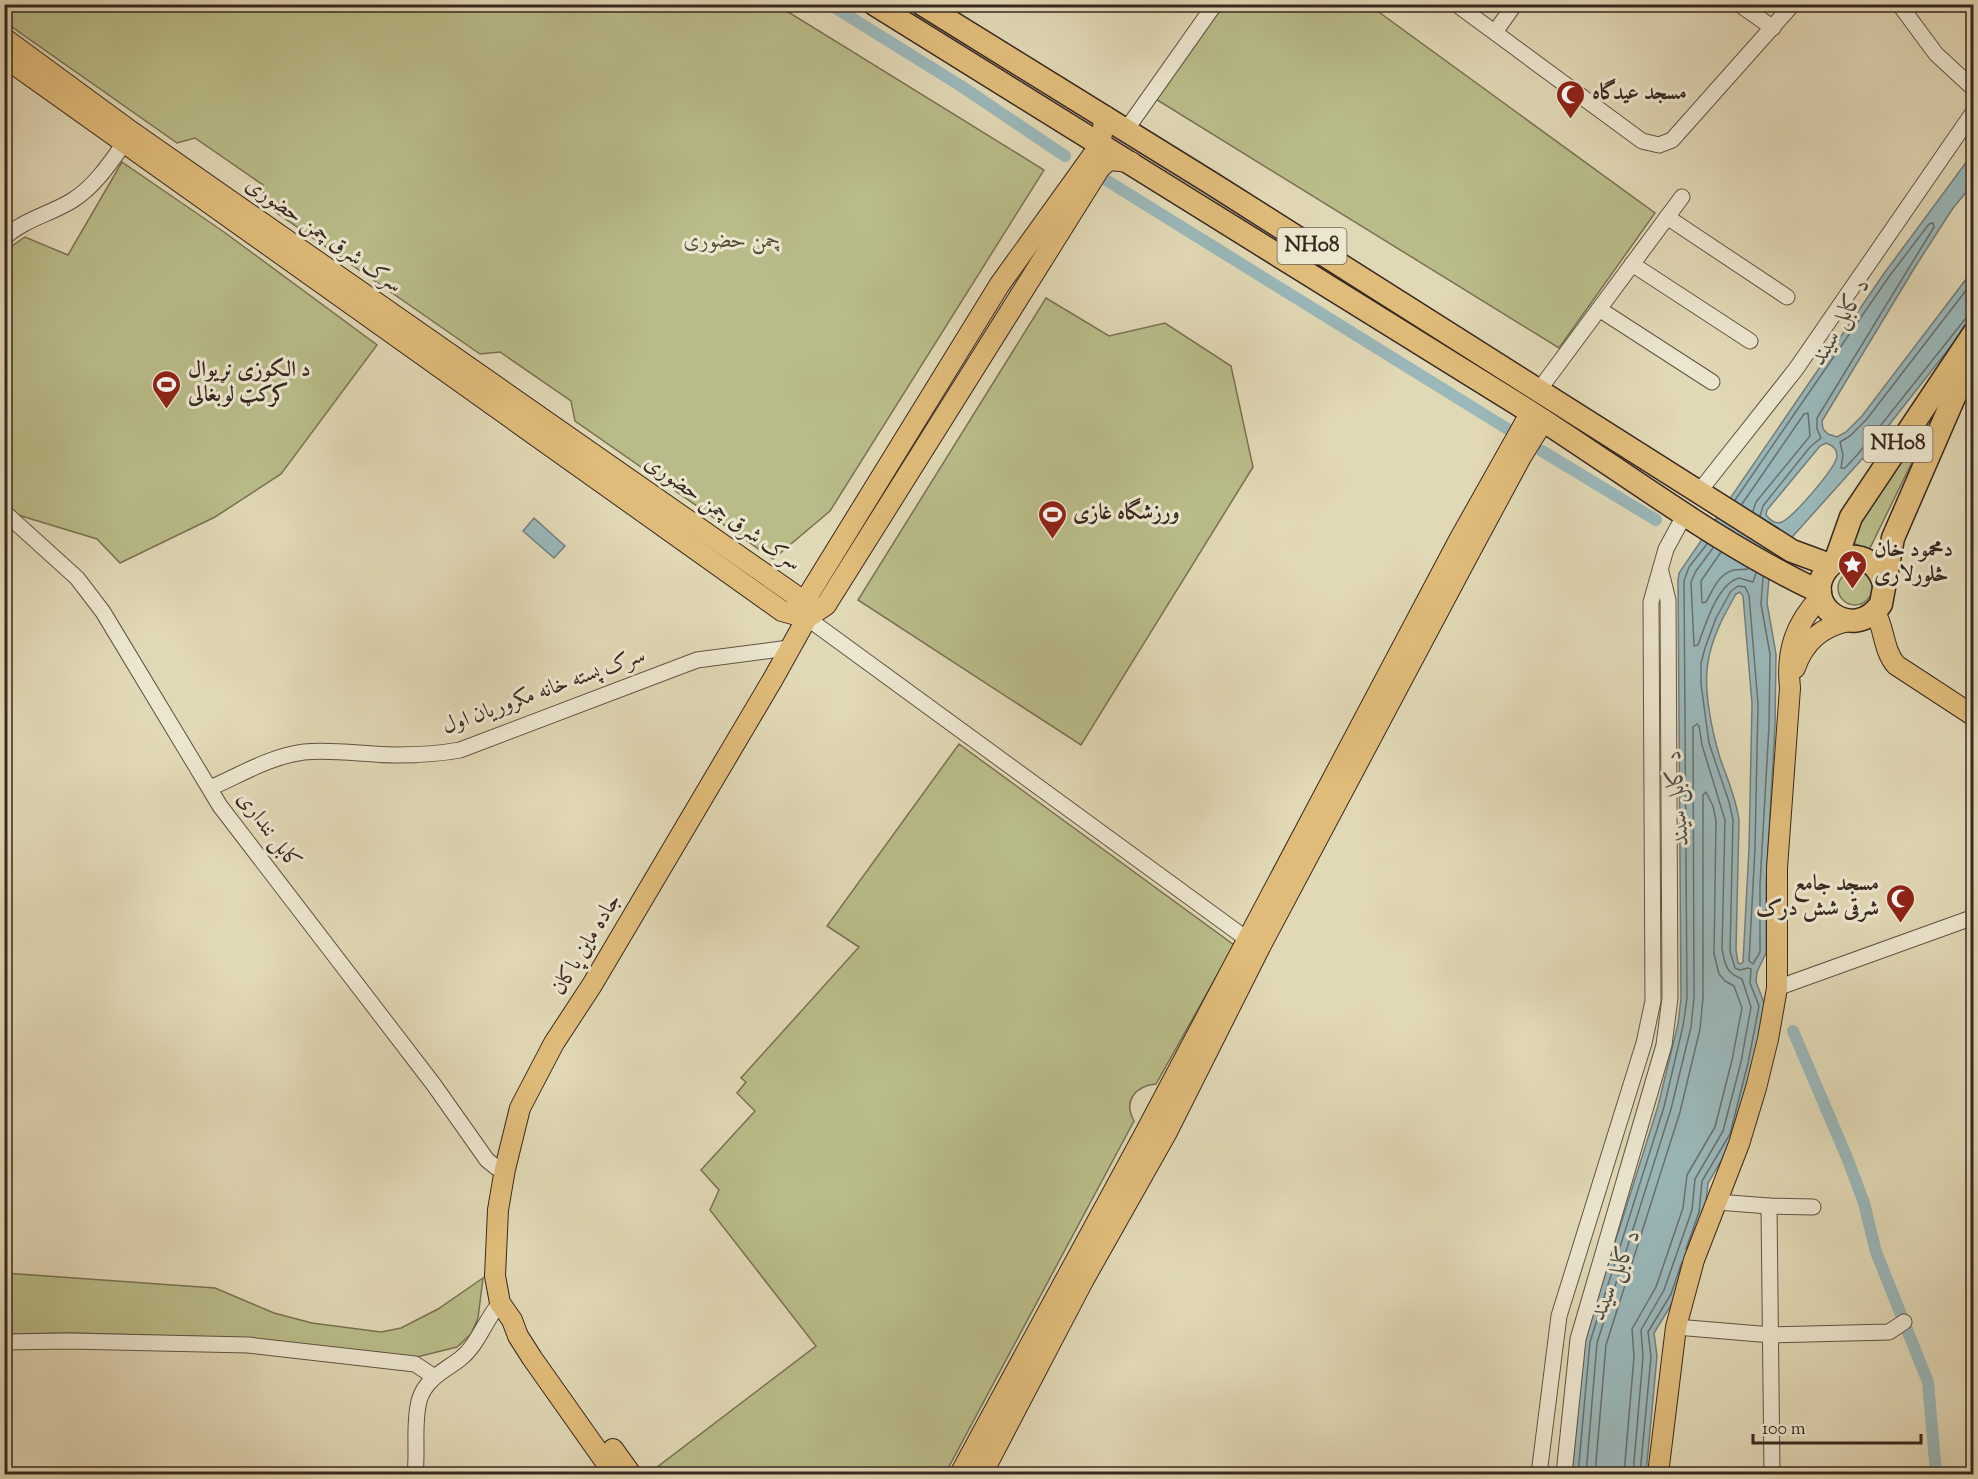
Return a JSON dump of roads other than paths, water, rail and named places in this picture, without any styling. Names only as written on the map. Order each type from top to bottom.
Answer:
[{"type":"highway","name":"NH08","points":[[874,4],[1537,416],[1778,573],[1820,595],[1831,614],[1848,621]]},
{"type":"highway","name":"NH08","points":[[922,4],[1105,116],[1792,551],[1832,564],[1844,558],[1855,557],[1865,560],[1881,574],[1880,600]]},
{"type":"highway","points":[[1208,211],[1211,183]]},
{"type":"highway","name":"NH08","points":[[1820,595],[1824,573],[1832,564],[1851,517],[1974,333]]},
{"type":"highway","name":"NH08","points":[[1880,600],[1893,538],[1955,395],[1974,361]]},
{"type":"highway","points":[[1848,621],[1858,621],[1880,600]]},
{"type":"main road","name":"سرک شرق چمن حضوری","points":[[4,39],[128,138]]},
{"type":"main road","name":"سرک شرق چمن حضوری","points":[[4,57],[128,138],[795,595],[807,618]]},
{"type":"main road","points":[[807,618],[809,594],[1000,284],[1100,145],[1105,116]]},
{"type":"main road","points":[[807,618],[826,605],[1100,168],[1109,160],[1131,162]]},
{"type":"main road","points":[[982,1474],[1083,1281],[1167,1132],[1254,944],[1459,540],[1537,416]]},
{"type":"main road","points":[[1658,1474],[1676,1327],[1694,1260],[1739,1144],[1768,1039],[1777,988],[1778,868],[1790,688],[1789,660],[1796,632],[1820,595]]},
{"type":"main road","points":[[1880,600],[1887,618],[1893,647],[1901,658],[1974,702]]},
{"type":"main road","points":[[1880,600],[1882,626],[1888,654],[1896,665],[1974,716]]},
{"type":"main road","name":"جاده ماین پاکان","points":[[614,1474],[532,1358],[518,1336],[512,1320],[500,1303],[495,1276],[498,1210],[505,1169],[520,1108],[554,1043],[663,867],[807,618]]},
{"type":"main road","points":[[1790,688],[1798,657],[1810,640],[1828,628],[1848,621]]},
{"type":"main road","points":[[960,1474],[1254,944]]},
{"type":"main road","name":"جاده ماین پاکان","points":[[512,1320],[525,1329],[631,1474]]},
{"type":"street","points":[[1126,130],[1215,4]]},
{"type":"street","points":[[1455,4],[1642,141],[1659,145],[1672,140],[1793,4]]},
{"type":"street","points":[[1495,32],[1515,4]]},
{"type":"street","points":[[1739,4],[1773,28]]},
{"type":"street","points":[[1899,4],[1936,54],[1974,88]]},
{"type":"street","points":[[1698,493],[1796,369],[1974,111]]},
{"type":"street","points":[[4,238],[26,223],[74,200],[98,178],[128,138]]},
{"type":"street","points":[[1539,390],[1682,196]]},
{"type":"street","points":[[1667,217],[1787,297]]},
{"type":"street","points":[[1632,264],[1750,341]]},
{"type":"street","points":[[1599,309],[1712,382]]},
{"type":"street","name":"کابل ننداری","points":[[4,512],[77,578],[103,612],[219,806],[434,1084],[487,1160],[497,1168],[505,1169]]},
{"type":"street","points":[[1539,1474],[1559,1316],[1644,1043],[1653,1001],[1651,602],[1666,549],[1685,514]]},
{"type":"street","points":[[1564,1474],[1578,1339],[1664,1045],[1670,998],[1668,600],[1660,570]]},
{"type":"street","points":[[807,618],[1254,944]]},
{"type":"street","name":"سرک پسته خانه مکروریان اول","points":[[210,788],[285,756],[304,752],[394,755],[436,754],[460,750],[697,660],[789,648]]},
{"type":"street","points":[[1777,988],[1974,917]]},
{"type":"street","points":[[1653,954],[1671,954]]},
{"type":"street","points":[[1717,1202],[1813,1207]]},
{"type":"street","points":[[1769,1206],[1772,1474]]},
{"type":"street","points":[[415,1474],[416,1420],[419,1398],[434,1376],[460,1359],[470,1349],[489,1316],[500,1303]]},
{"type":"street","points":[[1676,1327],[1772,1335],[1889,1332],[1904,1322]]},
{"type":"street","points":[[4,1342],[248,1345],[415,1364],[434,1376]]},
{"type":"water","name":"د کابل سيند","points":[[1973,153],[1973,184],[1953,208],[1915,267],[1822,421],[1823,429],[1828,434],[1837,437],[1846,432],[1862,416],[1973,270],[1973,318],[1863,458],[1793,536],[1777,559],[1769,577],[1767,603],[1776,654],[1775,726],[1766,885],[1766,953],[1757,972],[1756,982],[1765,1005],[1754,1065],[1736,1136],[1708,1183],[1705,1213],[1676,1297],[1654,1333],[1657,1356],[1646,1474],[1572,1474],[1584,1341],[1658,1106],[1678,1024],[1681,998],[1679,573],[1883,275]],"holes":[[[1826,443],[1834,448],[1837,454],[1830,471],[1787,518],[1779,523],[1771,520],[1766,515],[1767,510],[1820,446]],[[1740,592],[1743,596],[1752,704],[1749,848],[1743,962],[1740,964],[1736,950],[1739,820],[1734,796],[1714,736],[1707,685],[1708,662],[1715,635],[1736,594]]]},
{"type":"water","points":[[534,518],[565,546],[554,558],[523,531]]},
{"type":"waterway","points":[[829,4],[961,86],[1065,156]]},
{"type":"waterway","points":[[1106,180],[1514,433]]},
{"type":"waterway","points":[[1542,451],[1656,520]]},
{"type":"waterway","points":[[1793,1031],[1848,1160],[1864,1203],[1876,1252],[1928,1382],[1936,1474]]},
{"type":"place","name":"مسجد عیدگاه","points":[[1571,120]]},
{"type":"place","name":"د الکوزی نړیوال کرکټ لوبغالی","points":[[167,410]]},
{"type":"place","name":"ورزشگاه غازی","points":[[1052,540]]},
{"type":"place","name":"دمحمود خان څلورلاری","points":[[1853,590]]},
{"type":"place","name":"مسجد جامع شرقی شش درک","points":[[1900,924]]},
{"type":"park label","name":"چمن حضوری","points":[[732,242]]}]
